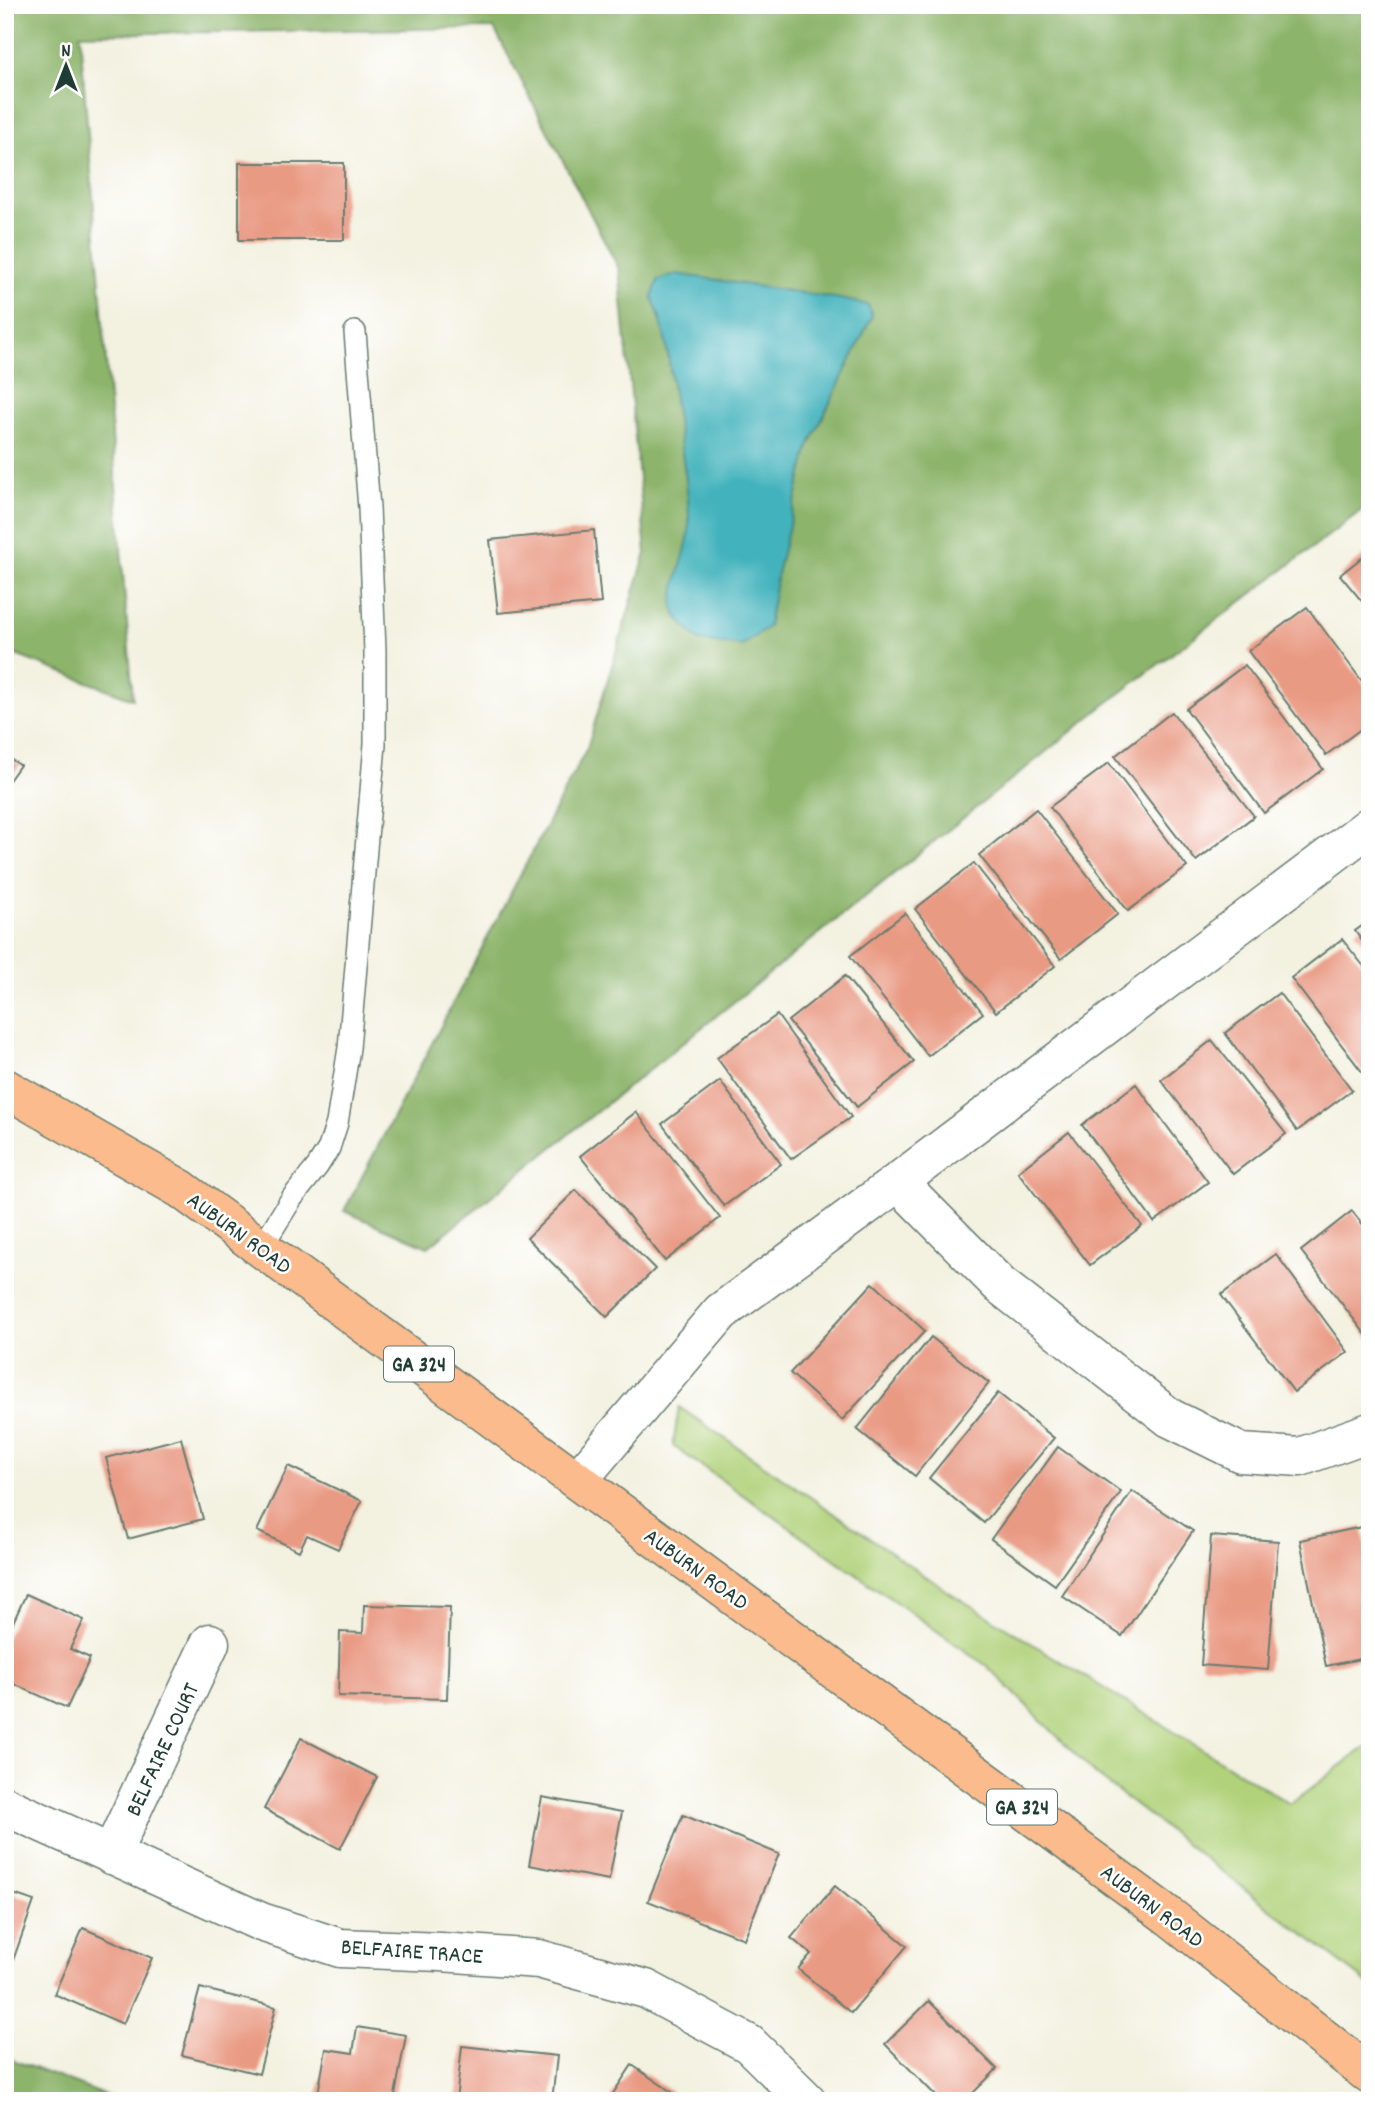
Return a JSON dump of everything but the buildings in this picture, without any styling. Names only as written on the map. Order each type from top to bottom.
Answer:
[{"type":"main road","name":"AUBURN ROAD","points":[[5,1088],[181,1189],[1170,1917],[1370,2075]]},
{"type":"street","points":[[578,1480],[721,1312],[1370,826]]},
{"type":"street","points":[[898,1182],[1000,1286],[1170,1418],[1241,1453],[1253,1454],[1300,1457],[1370,1432]]},
{"type":"street","name":"BELFAIRE COURT","points":[[111,1855],[210,1643]]},
{"type":"street","name":"BELFAIRE TRACE","points":[[5,1806],[261,1922],[340,1948],[539,1959],[646,1989],[749,2044],[807,2101]]},
{"type":"lane","points":[[261,1248],[292,1198],[329,1148],[337,1123],[349,1048],[375,744],[375,650],[369,508],[355,332]]},
{"type":"green space","points":[[5,5],[1370,5],[1370,504],[1102,707],[428,1247],[344,1211],[587,748],[646,553],[619,269],[494,28],[80,34],[133,699],[5,651]],"holes":[[[707,280],[868,305],[872,316],[809,446],[778,569],[768,627],[687,626],[675,614],[688,541],[687,485],[668,353],[652,297]]]},
{"type":"green space","points":[[679,1407],[949,1592],[1290,1804],[1370,1744],[1370,1985],[1096,1775],[987,1666],[673,1446]]},
{"type":"green space","points":[[5,2057],[120,2101],[5,2101]]},
{"type":"water","points":[[677,274],[841,299],[868,305],[872,316],[809,446],[778,569],[768,627],[742,646],[699,641],[677,616],[673,604],[688,539],[688,500],[668,353],[652,297],[658,280]]}]
